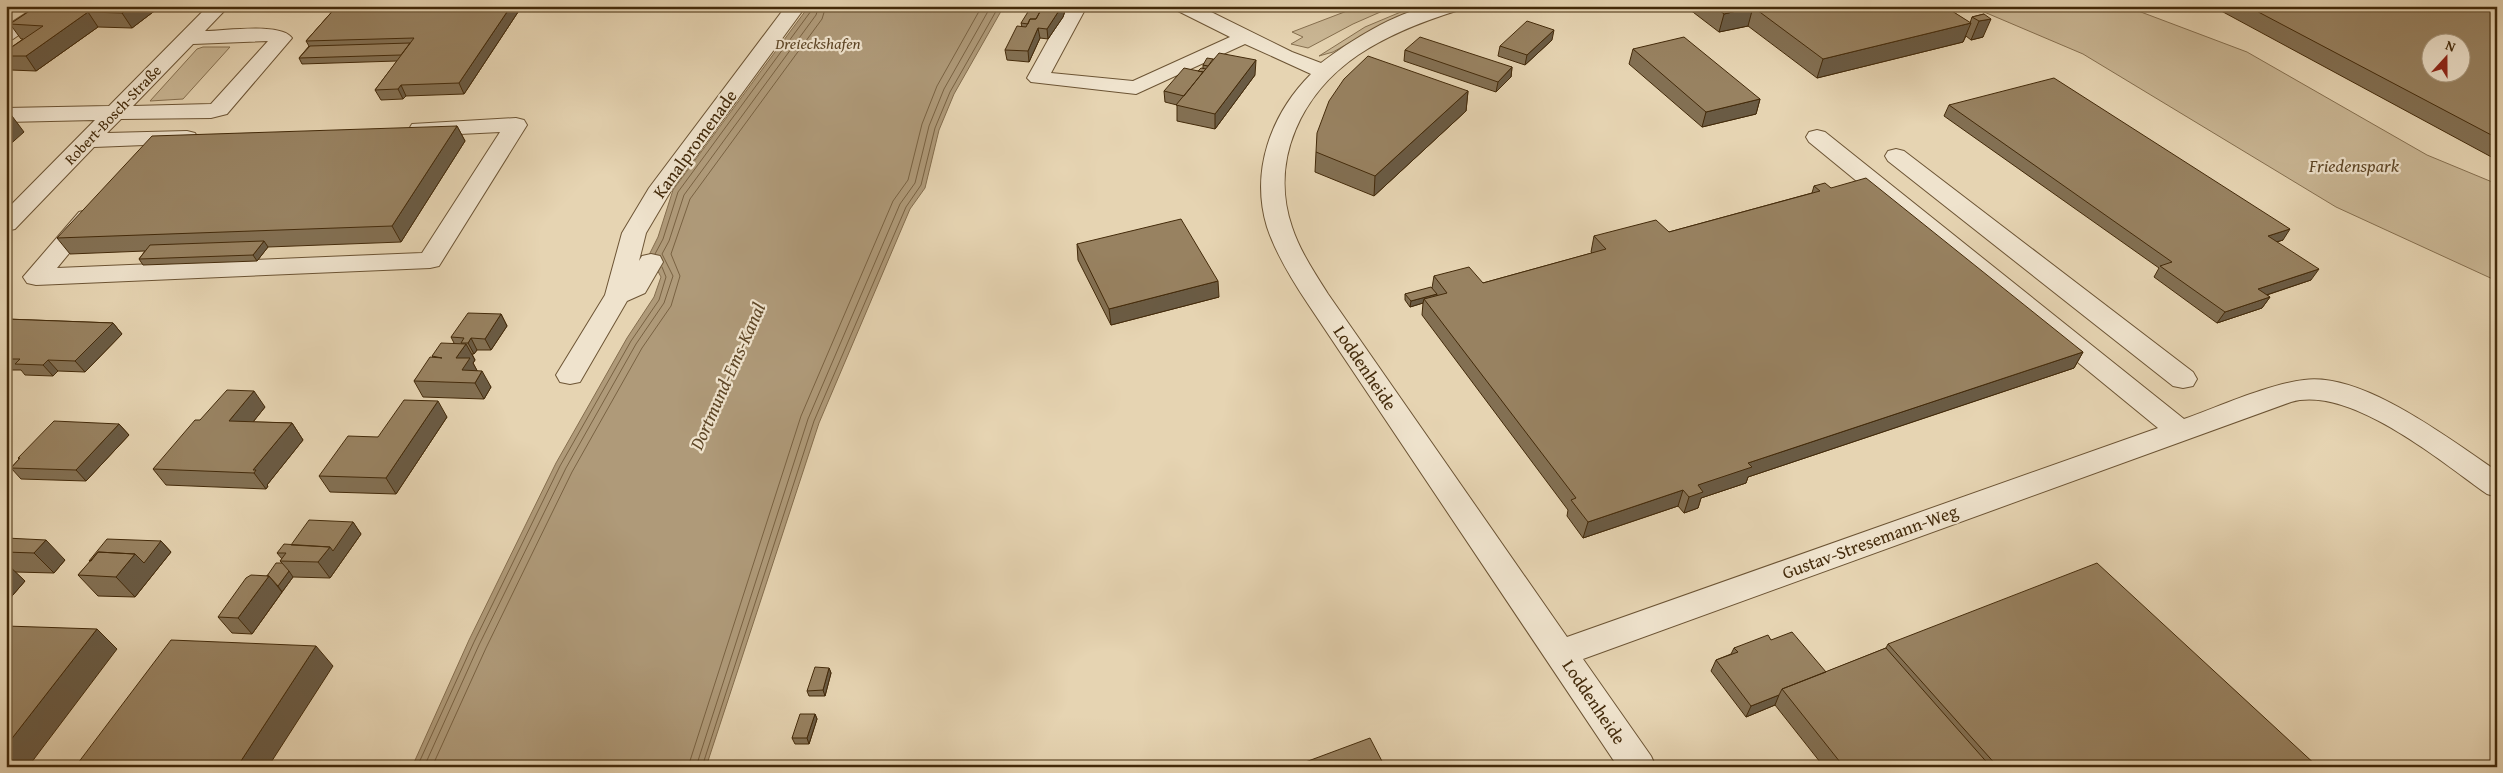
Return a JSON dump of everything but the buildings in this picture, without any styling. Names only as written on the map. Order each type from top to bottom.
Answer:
[{"type":"street","points":[[6,36],[51,6]]},
{"type":"street","name":"Robert-Bosch-Straße","points":[[6,224],[219,6]]},
{"type":"street","name":"Kanalpromenade","points":[[570,374],[618,295],[634,233],[661,188],[796,6]]},
{"type":"street","points":[[1077,6],[1038,78],[1136,88],[1245,36]]},
{"type":"street","points":[[1184,6],[1300,63],[1323,71]]},
{"type":"street","name":"Loddenheide","points":[[1452,6],[1384,31],[1350,51],[1323,71],[1301,96],[1287,119],[1276,149],[1272,170],[1273,192],[1283,239],[1318,298],[1638,767]]},
{"type":"street","points":[[6,115],[210,112],[220,109],[282,38],[276,35],[189,38]]},
{"type":"street","points":[[103,197],[36,277],[430,260],[516,125],[398,130]]},
{"type":"street","points":[[1817,136],[2180,431]]},
{"type":"street","points":[[88,140],[211,137]]},
{"type":"street","points":[[134,161],[152,139]]},
{"type":"street","points":[[1896,156],[2182,379]]},
{"type":"street","name":"Kanalpromenade","points":[[618,295],[636,287],[651,262]]},
{"type":"street","points":[[2046,322],[2090,309]]},
{"type":"street","name":"Gustav-Stresemann-Weg","points":[[1561,653],[2180,431],[2282,395],[2308,389],[2335,392],[2362,401],[2389,415],[2497,486]]},
{"type":"green space","points":[[1360,6],[1394,6],[1353,24],[1308,48],[1291,44],[1303,37],[1292,32]]},
{"type":"green space","points":[[1415,6],[1430,6],[1381,25],[1333,52],[1319,56],[1365,27]]},
{"type":"green space","name":"Friedenspark","points":[[1970,6],[2125,6],[2247,52],[2427,155],[2497,184],[2497,281],[2336,207],[2083,54]]},
{"type":"green space","points":[[203,47],[230,47],[183,99],[150,101],[197,49]]},
{"type":"water","points":[[809,6],[1004,6],[954,94],[939,130],[925,188],[910,209],[819,423],[706,767],[412,767],[469,640],[556,463],[627,338],[654,297],[661,277],[654,264],[646,261],[658,237],[673,190]]},
{"type":"water label","name":"Dreieckshafen","points":[[818,43]]},
{"type":"water label","name":"Dortmund-Ems-Kanal","points":[[727,376]]}]
